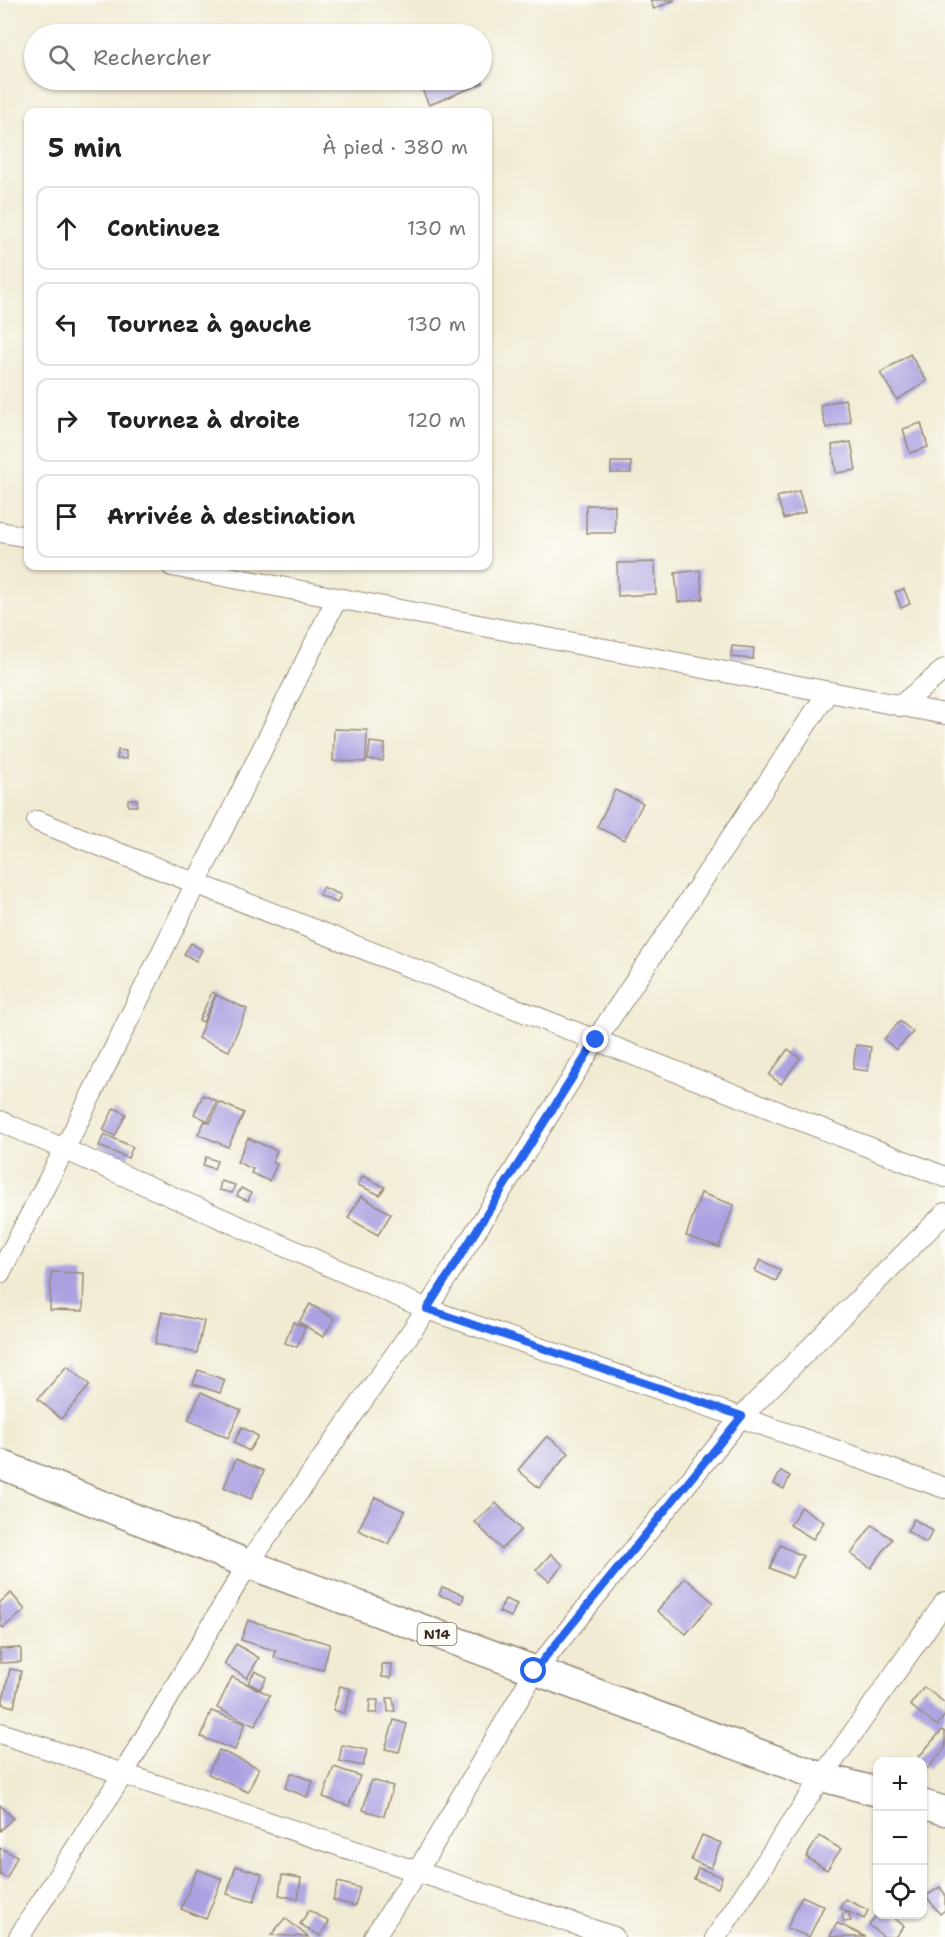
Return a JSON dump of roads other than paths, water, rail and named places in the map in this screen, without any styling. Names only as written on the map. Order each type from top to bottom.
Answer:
[{"type":"highway","name":"N14","points":[[0,1464],[248,1564],[822,1777],[873,1791]]},
{"type":"highway","points":[[927,1806],[945,1811]]},
{"type":"street","points":[[0,532],[24,536]]},
{"type":"street","points":[[192,570],[945,714]]},
{"type":"street","points":[[0,1273],[64,1150],[337,598]]},
{"type":"street","points":[[900,706],[945,669]]},
{"type":"street","points":[[19,1937],[123,1774],[248,1564],[427,1309],[596,1040],[828,692]]},
{"type":"street","points":[[37,821],[945,1177]]},
{"type":"street","points":[[0,1121],[427,1309],[945,1488]]},
{"type":"street","points":[[377,1935],[417,1872],[534,1671],[742,1416],[945,1213]]},
{"type":"street","points":[[716,1937],[822,1777],[945,1602]]},
{"type":"street","points":[[0,1733],[614,1937]]}]
